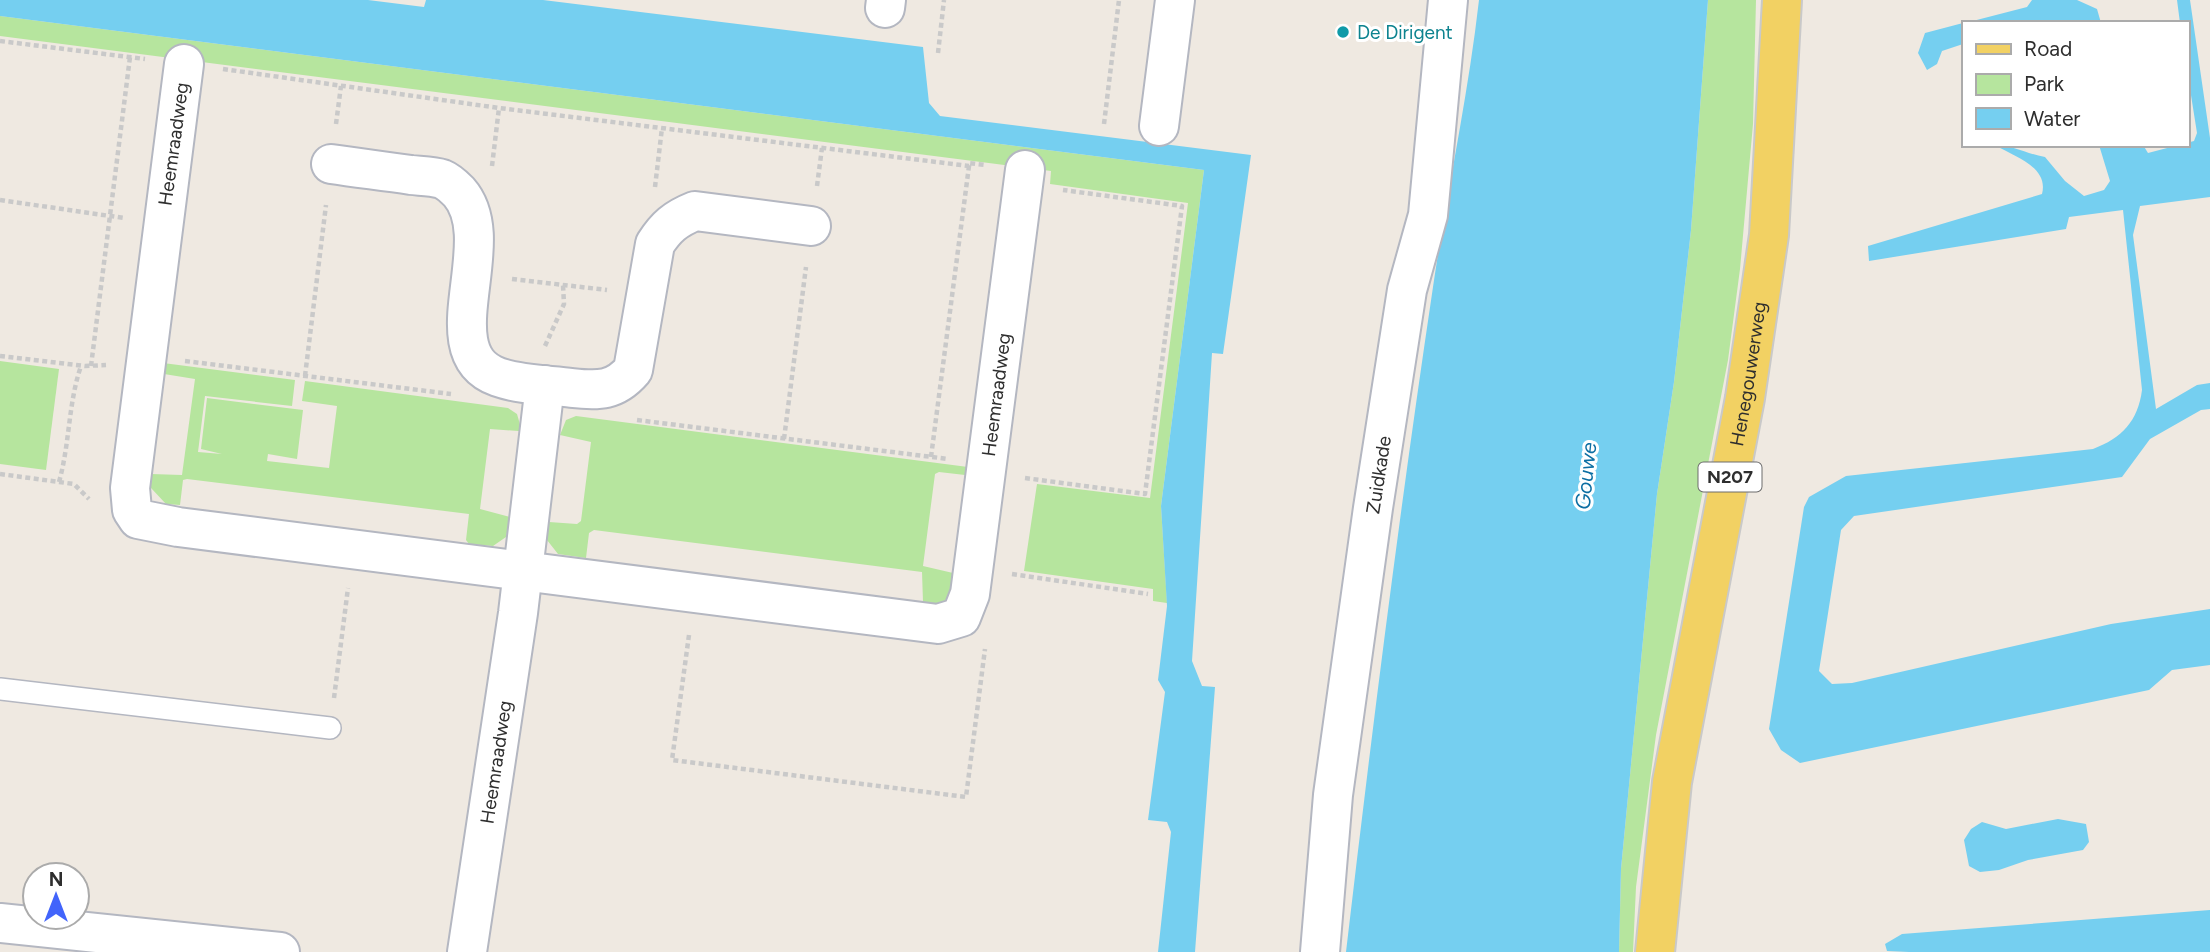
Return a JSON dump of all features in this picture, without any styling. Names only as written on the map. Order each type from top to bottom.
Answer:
[{"type":"main road","name":"Henegouwerweg","points":[[1655,952],[1672,782],[1745,398],[1769,235],[1782,0]]},
{"type":"street","points":[[1159,126],[1175,0]]},
{"type":"street","name":"Zuidkade","points":[[1320,952],[1333,795],[1373,508],[1407,290],[1428,215],[1448,0]]},
{"type":"street","name":"Heemraadweg","points":[[132,510],[130,488],[184,64]]},
{"type":"street","points":[[331,164],[443,179],[460,193],[469,210],[475,241],[466,326],[472,356],[484,369],[498,377],[545,385],[593,391],[608,390],[622,383],[633,370],[638,354],[655,244],[677,218],[695,211],[811,226]]},
{"type":"street","name":"Heemraadweg","points":[[961,617],[967,605],[973,569],[1024,177]]},
{"type":"street","name":"Heemraadweg","points":[[467,952],[523,571],[545,385]]},
{"type":"street","points":[[132,510],[138,519],[148,523],[938,624],[961,617]]},
{"type":"street","points":[[0,923],[108,932],[280,952]]},
{"type":"lane","points":[[0,689],[330,728]]},
{"type":"path","points":[[938,53],[944,0]]},
{"type":"path","points":[[1104,124],[1119,0]]},
{"type":"path","name":"Heemraadweg","points":[[0,41],[184,64]]},
{"type":"path","points":[[91,366],[130,57]]},
{"type":"path","points":[[184,64],[969,166]]},
{"type":"path","points":[[304,376],[341,86]]},
{"type":"path","points":[[784,439],[821,148]]},
{"type":"path","points":[[622,383],[634,419],[931,457],[987,469],[1144,494],[1182,206],[1024,177],[969,163],[931,457]]},
{"type":"path","points":[[0,200],[163,224]]},
{"type":"path","points":[[473,274],[646,295]]},
{"type":"path","points":[[545,385],[545,346],[564,304],[563,285]]},
{"type":"path","points":[[0,356],[81,366],[146,361],[304,376],[457,395],[484,369]]},
{"type":"path","points":[[59,481],[68,444],[71,400],[81,366]]},
{"type":"path","points":[[0,474],[74,484],[96,506],[132,510]]},
{"type":"path","points":[[330,728],[353,549]]},
{"type":"path","points":[[973,569],[1148,594]]},
{"type":"path","points":[[695,592],[672,760],[966,797],[985,649],[961,617]]},
{"type":"green space","points":[[1708,0],[1756,0],[1753,124],[1740,269],[1728,360],[1656,735],[1636,887],[1633,952],[1619,952],[1621,869],[1657,494],[1674,382],[1691,230]]},
{"type":"green space","points":[[0,16],[1204,170],[1161,506],[1167,603],[1153,601],[1153,589],[1024,571],[1037,484],[1150,498],[1188,203],[1050,184],[1051,171],[0,36]]},
{"type":"green space","points":[[0,361],[59,369],[46,470],[0,464]]},
{"type":"green space","points":[[163,363],[295,380],[292,406],[205,396],[198,452],[222,454],[201,449],[207,398],[303,410],[297,459],[268,454],[267,461],[329,468],[337,406],[302,401],[305,381],[508,408],[517,414],[521,428],[519,431],[490,429],[480,509],[510,517],[506,537],[493,546],[469,544],[466,540],[469,514],[187,479],[183,480],[180,505],[166,504],[151,488],[151,474],[182,475],[195,379],[164,374]]},
{"type":"green space","points":[[576,416],[968,467],[965,475],[939,472],[935,474],[923,566],[953,573],[952,592],[942,604],[923,602],[922,572],[594,530],[589,533],[586,558],[558,554],[547,540],[549,522],[577,524],[581,521],[591,442],[560,435],[566,420]]},
{"type":"water","points":[[0,0],[368,0],[424,7],[426,0],[543,0],[923,47],[929,103],[940,116],[1251,155],[1223,354],[1212,353],[1192,661],[1202,686],[1215,687],[1195,952],[1158,952],[1171,832],[1167,822],[1148,820],[1165,692],[1158,680],[1167,606],[1161,506],[1204,170],[0,16]]},
{"type":"water","name":"Gouwe","points":[[1479,0],[1708,0],[1691,230],[1674,382],[1657,494],[1621,869],[1619,952],[1346,952],[1409,453]]},
{"type":"water","points":[[2032,0],[2077,0],[2097,9],[2100,21],[1973,21],[2027,7]]},
{"type":"water","points":[[2177,0],[2190,0],[2210,138],[2210,197],[2140,206],[2133,235],[2156,409],[2197,385],[2210,383],[2210,409],[2201,410],[2150,439],[2122,477],[1854,516],[1841,530],[1819,671],[1832,684],[1852,683],[2111,624],[2210,609],[2210,665],[2172,670],[2149,690],[1800,763],[1781,750],[1769,729],[1804,507],[1809,497],[1846,476],[2093,449],[2127,427],[2137,411],[2142,390],[2123,210],[2069,217],[2066,229],[1869,261],[1868,246],[2042,194],[2043,185],[2035,170],[1999,147],[2010,147],[2045,157],[2065,181],[2084,196],[2104,190],[2110,181],[2100,147],[2144,147],[2148,153],[2171,147],[2189,147],[2189,142],[2194,141],[2197,133],[2189,83],[2189,21],[2180,21]]},
{"type":"water","points":[[1962,23],[1962,44],[1942,51],[1937,64],[1927,70],[1918,53],[1925,33]]},
{"type":"water","points":[[2058,819],[2086,824],[2089,842],[2083,850],[2028,860],[1999,870],[1980,872],[1969,866],[1964,840],[1971,829],[1982,822],[2006,829]]},
{"type":"water","points":[[2210,910],[2210,952],[1909,952],[1887,951],[1885,944],[1902,934]]},
{"type":"place","name":"De Dirigent","points":[[1343,32]]}]
